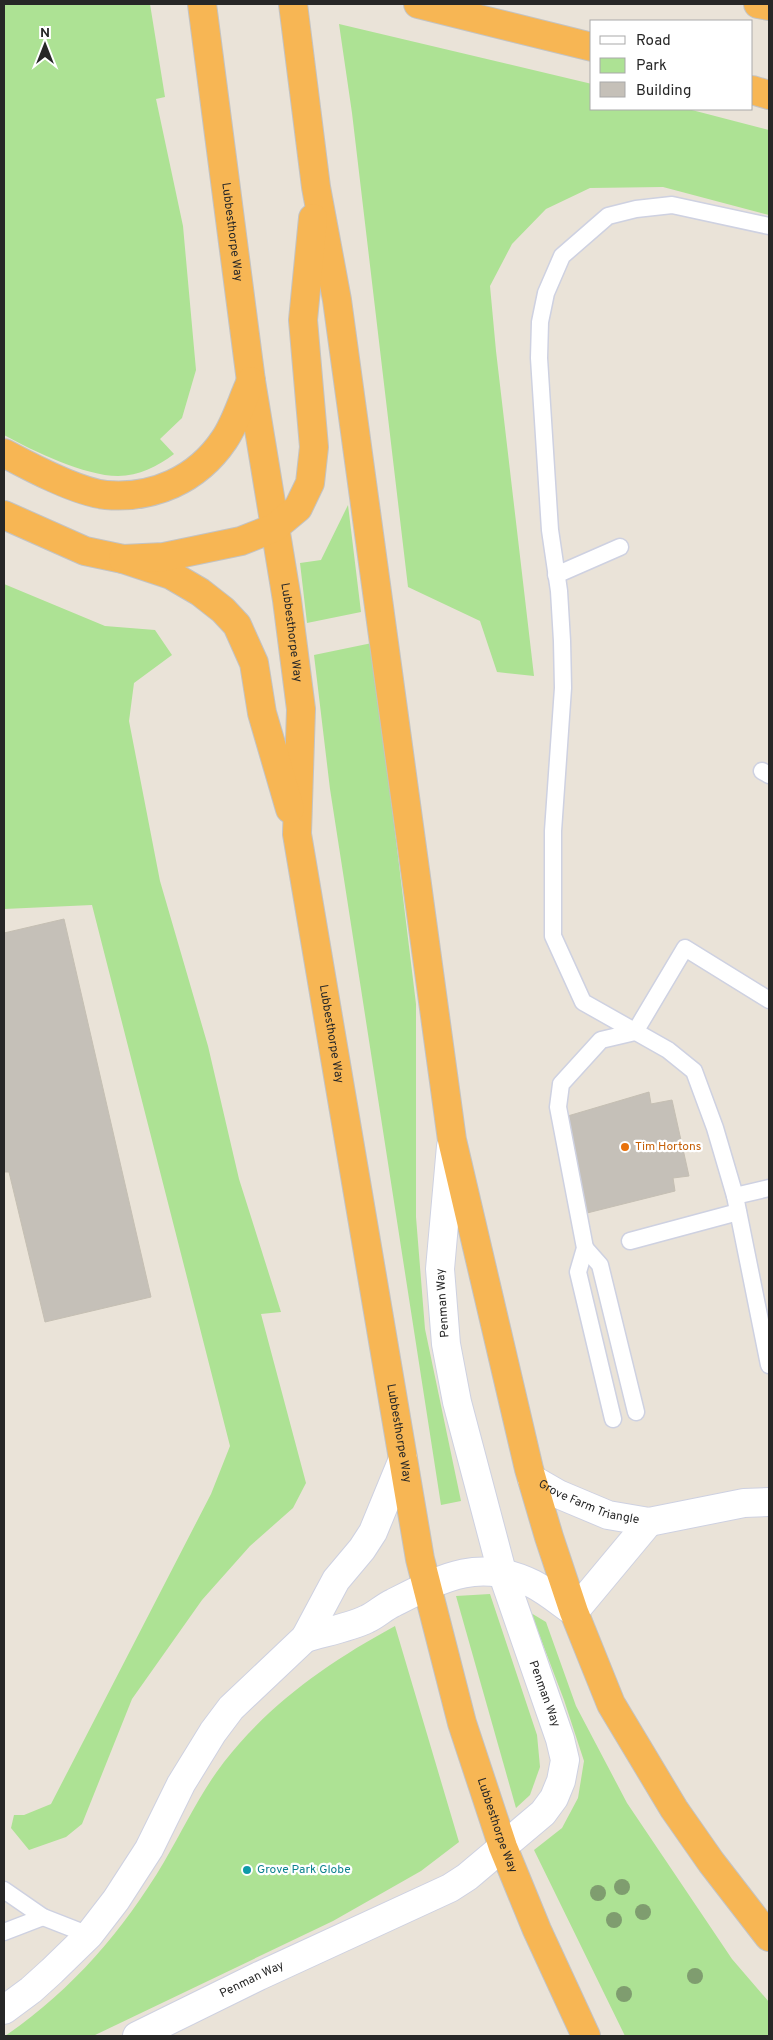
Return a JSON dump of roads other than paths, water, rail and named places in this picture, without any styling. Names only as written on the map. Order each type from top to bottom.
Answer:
[{"type":"highway","name":"Lubbesthorpe Way","points":[[202,4],[251,381],[287,600],[301,709],[297,834],[420,1559],[462,1724],[503,1847],[537,1930],[586,2036]]},
{"type":"highway","points":[[293,4],[316,187],[337,300],[452,1140],[532,1479],[574,1612],[611,1704],[674,1809],[711,1862],[769,1938]]},
{"type":"highway","points":[[418,4],[590,47]]},
{"type":"highway","points":[[758,4],[769,6]]},
{"type":"highway","points":[[753,90],[769,95]]},
{"type":"highway","points":[[123,559],[164,557],[241,541],[274,528],[298,508],[310,483],[314,447],[303,320],[316,187]]},
{"type":"highway","points":[[4,454],[75,486],[104,495],[135,495],[162,490],[196,470],[225,439],[251,381]]},
{"type":"highway","points":[[4,515],[85,551],[123,559],[171,575],[200,592],[223,610],[237,625],[254,663],[262,713],[297,834]]},
{"type":"street","name":"Penman Way","points":[[149,2033],[259,1976],[450,1888],[467,1877],[543,1813],[554,1798],[561,1782],[565,1760],[552,1714],[502,1572],[457,1402],[446,1344],[440,1269],[452,1140]]},
{"type":"street","points":[[4,2010],[31,1990],[89,1935],[136,1870],[158,1832],[181,1784],[213,1732],[231,1708],[305,1638],[336,1580],[362,1549],[373,1532],[403,1458]]},
{"type":"street","name":"Grove Farm Triangle","points":[[532,1479],[558,1494],[608,1515],[649,1522],[744,1503],[769,1502]]},
{"type":"street","name":"Grove Farm Triangle","points":[[574,1612],[649,1522]]},
{"type":"street","points":[[305,1638],[368,1619],[383,1608],[426,1586],[470,1571],[502,1572],[534,1584],[574,1612]]},
{"type":"lane","points":[[769,226],[672,205],[636,209],[608,216],[562,256],[546,293],[540,322],[539,340],[550,530],[561,625],[563,688],[553,831],[553,936],[583,1002],[668,1050],[694,1070],[715,1128],[735,1196],[769,1365]]},
{"type":"lane","points":[[556,575],[620,547]]},
{"type":"lane","points":[[613,1419],[578,1272],[585,1248],[558,1107],[561,1084],[601,1040],[635,1032],[685,948],[769,1000]]},
{"type":"lane","points":[[735,1196],[769,1188]]},
{"type":"lane","points":[[630,1241],[738,1212]]},
{"type":"lane","points":[[585,1248],[600,1265],[636,1412]]},
{"type":"lane","points":[[4,1890],[43,1917],[89,1935]]},
{"type":"lane","points":[[4,1932],[43,1917]]},
{"type":"place","name":"Tim Hortons","points":[[625,1147]]},
{"type":"place","name":"Grove Park Globe","points":[[247,1870]]}]
